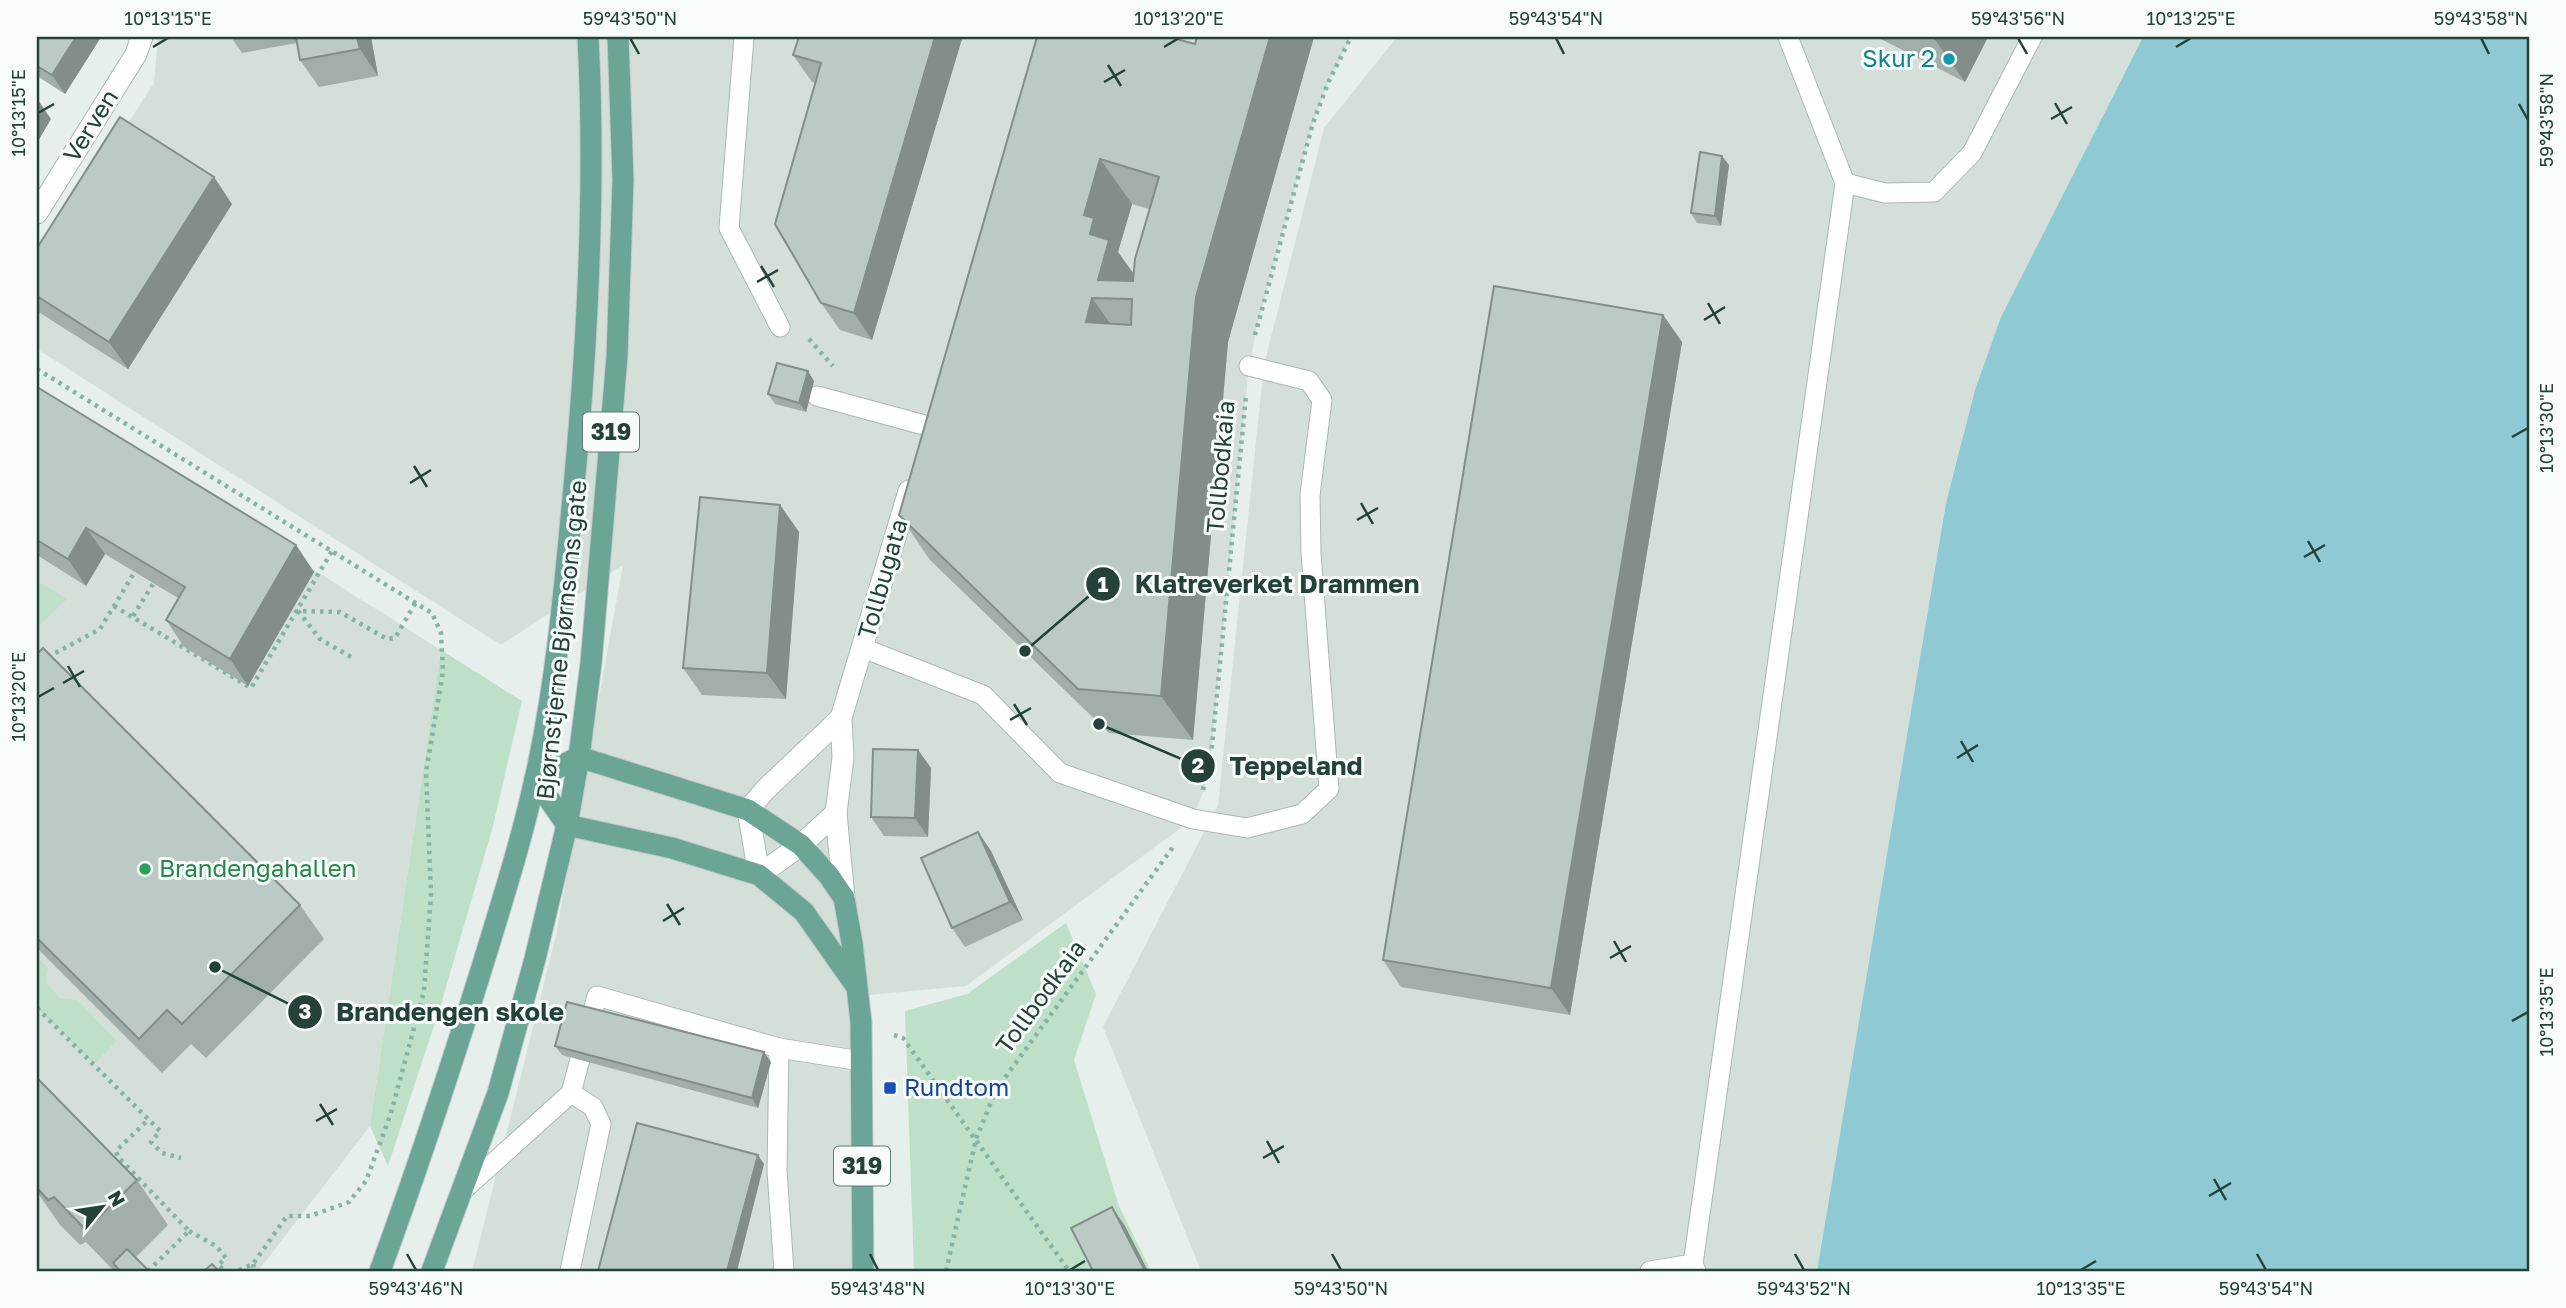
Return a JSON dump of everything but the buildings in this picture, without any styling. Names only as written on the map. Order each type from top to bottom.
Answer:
[{"type":"main road","name":"Verven","points":[[37,213],[129,65],[142,37]]},
{"type":"main road","name":"Bjørnstjerne Bjørnsons gate","points":[[535,779],[558,652],[586,360],[592,180],[588,37]]},
{"type":"main road","name":"Bjørnstjerne Bjørnsons gate","points":[[432,1271],[498,1093],[568,825],[579,757],[591,663],[617,357],[623,180],[618,37]]},
{"type":"main road","name":"Tollbugata","points":[[844,898],[836,813],[843,758],[841,718],[916,466]]},
{"type":"main road","name":"Tollbugata","points":[[748,810],[766,789],[841,718]]},
{"type":"main road","points":[[568,825],[535,779],[579,757]]},
{"type":"main road","name":"319","points":[[579,757],[748,810],[801,845],[829,876],[844,898],[860,1022],[863,1271]]},
{"type":"main road","name":"319","points":[[380,1271],[462,1032],[505,893],[535,779]]},
{"type":"main road","points":[[748,810],[759,875],[801,845],[836,813]]},
{"type":"main road","name":"319","points":[[568,825],[672,848],[759,875],[804,912],[857,988]]},
{"type":"lane","points":[[744,37],[729,228],[780,327]]},
{"type":"lane","points":[[1650,1271],[1694,1268],[1845,183],[1787,37]]},
{"type":"lane","points":[[1845,183],[1885,193],[1934,192],[1972,153],[2032,37]]},
{"type":"lane","points":[[863,648],[983,695],[1060,773],[1193,819],[1247,828],[1302,814],[1329,789],[1311,554],[1310,495],[1322,400],[1309,381],[1248,366]]},
{"type":"lane","points":[[817,396],[928,426]]},
{"type":"lane","points":[[461,1192],[571,1093],[597,996],[779,1048],[861,1061]]},
{"type":"lane","points":[[779,1048],[777,1171],[784,1271]]},
{"type":"lane","points":[[570,1271],[601,1124],[593,1107],[571,1093]]},
{"type":"path","name":"Tollbodkaia","points":[[946,1271],[976,1139],[1001,1082],[1193,819],[1205,786],[1212,746],[1248,366],[1313,123],[1328,83],[1351,37]]},
{"type":"path","points":[[37,369],[416,602],[432,613],[441,633],[443,671],[426,772],[431,894],[424,990],[391,1113],[366,1181],[349,1202],[310,1216],[287,1216],[253,1264],[237,1271]]},
{"type":"path","points":[[114,606],[251,688],[332,551]]},
{"type":"path","points":[[46,659],[100,629],[134,573]]},
{"type":"path","points":[[133,616],[153,584]]},
{"type":"path","points":[[298,611],[340,612],[387,639],[396,638],[416,602]]},
{"type":"path","points":[[298,611],[320,639],[351,657]]},
{"type":"path","points":[[37,1008],[160,1131],[151,1142],[162,1153],[181,1158]]},
{"type":"path","points":[[860,1022],[903,1038],[1069,1271]]},
{"type":"path","points":[[149,1119],[116,1151],[118,1157],[189,1231],[216,1246],[226,1258],[218,1265],[225,1271]]},
{"type":"path","points":[[148,1271],[189,1231]]},
{"type":"path","points":[[253,1264],[255,1271]]},
{"type":"shaded area","points":[[158,37],[1351,37],[1328,83],[1313,123],[1258,322],[1249,366],[1212,746],[1205,786],[1193,819],[966,986],[858,996],[863,1271],[472,1271],[556,935],[623,565],[501,645],[37,349],[37,263],[154,83]]},
{"type":"shaded area","points":[[1397,37],[2143,37],[2001,317],[1946,503],[1817,1271],[1201,1271],[1103,1027],[1218,805],[1264,365],[1324,128]]},
{"type":"shaded area","points":[[37,395],[441,650],[370,1126],[258,1271],[37,1271]]},
{"type":"green space","points":[[37,581],[67,599],[37,628]]},
{"type":"green space","points":[[441,650],[522,701],[493,826],[442,1001],[388,1166],[370,1126]]},
{"type":"green space","points":[[1066,923],[1096,994],[1074,1060],[1119,1206],[1151,1271],[914,1271],[905,1011],[967,994]]},
{"type":"green space","points":[[37,957],[48,968],[46,983],[61,999],[77,1000],[117,1041],[94,1064],[37,1008]]},
{"type":"water","points":[[2143,37],[2529,37],[2529,1271],[1817,1271],[1946,503],[1975,390],[2001,317]]},
{"type":"place","name":"Skur 2","points":[[1949,59]]},
{"type":"place","name":"Klatreverket Drammen","points":[[1025,651]]},
{"type":"place","name":"Teppeland","points":[[1099,724]]},
{"type":"place","name":"Brandengahallen","points":[[145,869]]},
{"type":"place","name":"Brandengen skole","points":[[215,967]]},
{"type":"place","name":"Rundtom","points":[[890,1088]]}]
